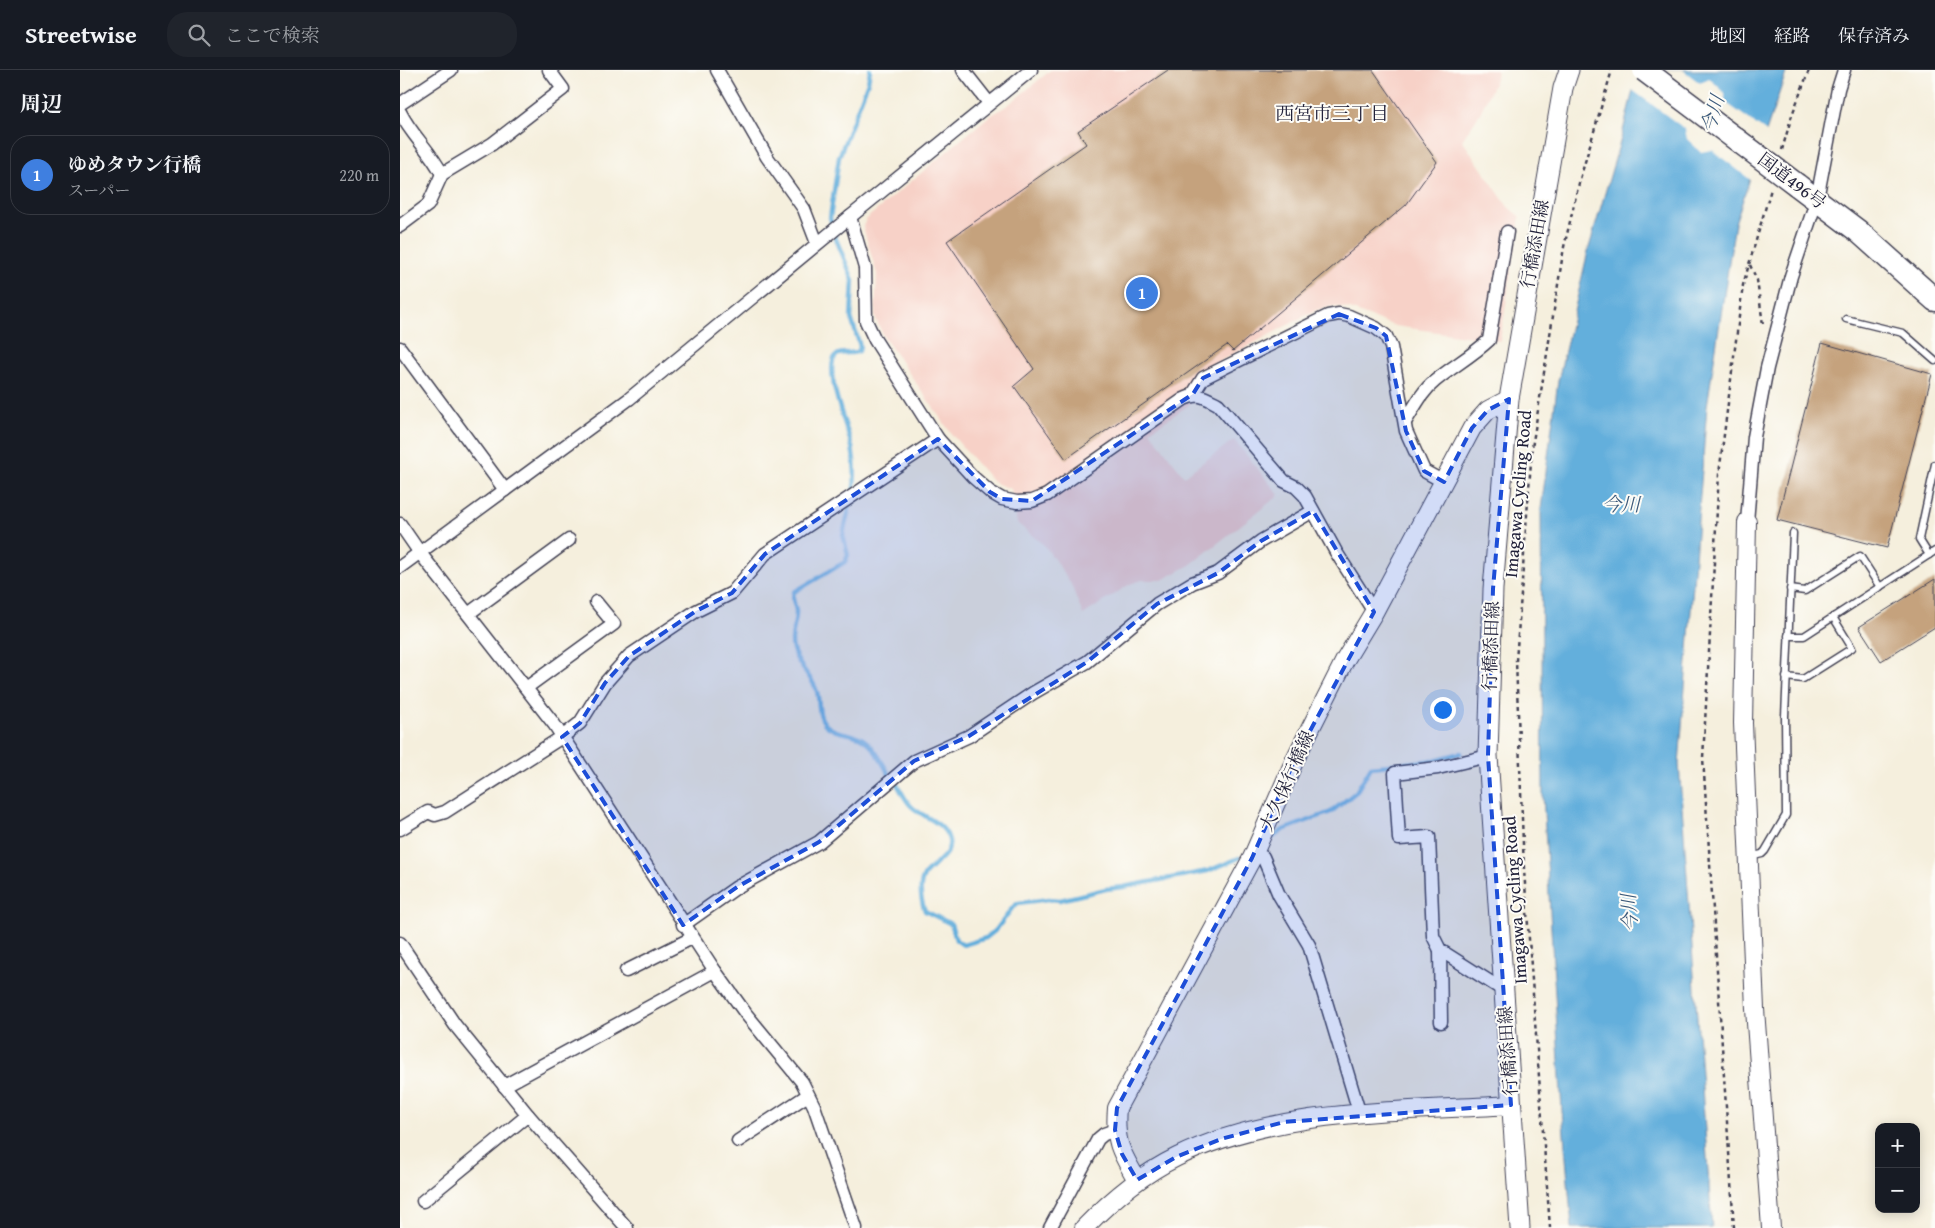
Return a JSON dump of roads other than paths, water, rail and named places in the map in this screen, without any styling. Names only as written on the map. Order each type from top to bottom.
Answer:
[{"type":"highway","name":"国道496号","points":[[1644,70],[1858,231],[1935,300]]},
{"type":"main road","name":"行橋添田線","points":[[1520,1228],[1488,756],[1493,589],[1509,399],[1563,88],[1568,70]]},
{"type":"main road","name":"大久保行橋線","points":[[1137,1180],[1122,1154],[1115,1130],[1117,1108],[1252,858],[1296,757],[1345,660],[1374,612],[1472,428],[1488,410],[1509,399]]},
{"type":"main road","points":[[1747,522],[1743,723],[1754,1009],[1771,1228]]},
{"type":"main road","points":[[1084,1228],[1137,1180],[1176,1157],[1221,1139],[1284,1122],[1512,1105]]},
{"type":"street","points":[[400,104],[451,70]]},
{"type":"street","points":[[400,226],[428,205],[442,174],[492,144],[563,89],[549,70]]},
{"type":"street","points":[[717,70],[767,157],[804,209],[818,243]]},
{"type":"street","points":[[963,70],[988,103]]},
{"type":"street","points":[[400,567],[629,399],[988,103],[1031,70]]},
{"type":"street","points":[[1747,522],[1754,437],[1770,353],[1791,276],[1817,199],[1838,89],[1844,70]]},
{"type":"street","points":[[400,112],[404,121],[434,157],[442,174]]},
{"type":"street","points":[[850,217],[865,268],[866,321],[875,340],[938,439],[973,477],[990,492],[1002,499],[1017,502],[1032,501],[1047,494],[1193,394],[1203,378],[1328,316],[1339,314],[1349,316],[1376,328],[1386,336],[1391,347],[1410,440],[1424,471],[1444,482]]},
{"type":"street","points":[[1405,422],[1419,399],[1434,382],[1476,352],[1489,340],[1507,232]]},
{"type":"street","points":[[400,348],[505,490]]},
{"type":"street","points":[[1193,394],[1204,396],[1218,404],[1284,481],[1296,486],[1305,496],[1374,612]]},
{"type":"street","points":[[400,830],[428,812],[435,815],[445,812],[580,724],[605,682],[629,656],[696,611],[732,593],[765,554],[938,439]]},
{"type":"street","points":[[683,925],[737,887],[819,842],[914,761],[969,736],[1032,693],[1087,662],[1157,604],[1192,583],[1218,573],[1261,541],[1313,511]]},
{"type":"street","points":[[400,524],[420,553],[562,737],[692,938],[746,1014],[802,1082],[814,1106],[856,1228]]},
{"type":"street","points":[[468,614],[569,540]]},
{"type":"street","points":[[526,688],[614,624],[596,602]]},
{"type":"street","points":[[1441,1022],[1440,950],[1433,936],[1429,838],[1399,839],[1395,773],[1438,768],[1488,756]]},
{"type":"street","points":[[1252,858],[1263,857],[1279,895],[1309,945],[1360,1115]]},
{"type":"street","points":[[626,971],[692,938]]},
{"type":"street","points":[[400,942],[455,1025],[528,1115],[627,1228]]},
{"type":"street","points":[[1440,950],[1504,990]]},
{"type":"street","points":[[504,1086],[715,971]]},
{"type":"street","points":[[738,1140],[808,1095]]},
{"type":"street","points":[[423,1201],[528,1115]]},
{"type":"street","points":[[1050,1228],[1098,1139],[1104,1134],[1115,1130]]},
{"type":"lane","points":[[1846,319],[1903,333],[1935,361]]},
{"type":"lane","points":[[1788,636],[1804,636],[1932,553],[1919,539],[1935,464]]},
{"type":"lane","points":[[1748,857],[1765,852],[1786,815],[1785,716],[1793,533]]},
{"type":"lane","points":[[1790,589],[1804,591],[1860,556],[1880,587]]},
{"type":"lane","points":[[1786,677],[1803,679],[1852,648],[1833,617]]},
{"type":"water","name":"今川","points":[[1638,70],[1787,70],[1735,223],[1707,406],[1679,764],[1712,1228],[1572,1228],[1562,1111],[1543,795],[1541,509],[1558,381],[1588,251],[1622,135]]},
{"type":"waterway","points":[[853,493],[855,476],[853,453],[837,400],[832,372],[833,361],[837,355],[859,351],[860,346],[851,318],[853,280],[836,239],[830,218],[839,157],[868,82],[870,70]]},
{"type":"waterway","points":[[851,501],[843,535],[848,555],[845,562],[794,592],[793,599],[796,616],[792,644],[798,661],[815,686],[822,720],[833,730],[857,736],[866,741],[877,754],[889,774]]},
{"type":"waterway","points":[[1265,843],[1283,830],[1331,812],[1356,792],[1371,767],[1434,760],[1461,753]]},
{"type":"waterway","points":[[896,783],[911,806],[937,823],[948,837],[949,843],[946,854],[923,878],[921,897],[925,911],[951,924],[956,940],[963,945],[986,938],[996,930],[1018,903],[1049,899],[1060,900],[1106,889],[1208,871],[1239,858]]},
{"type":"place","name":"ゆめタウン行橋","points":[[1142,293]]},
{"type":"district","name":"西宮市三丁目","points":[[1332,113]]}]
